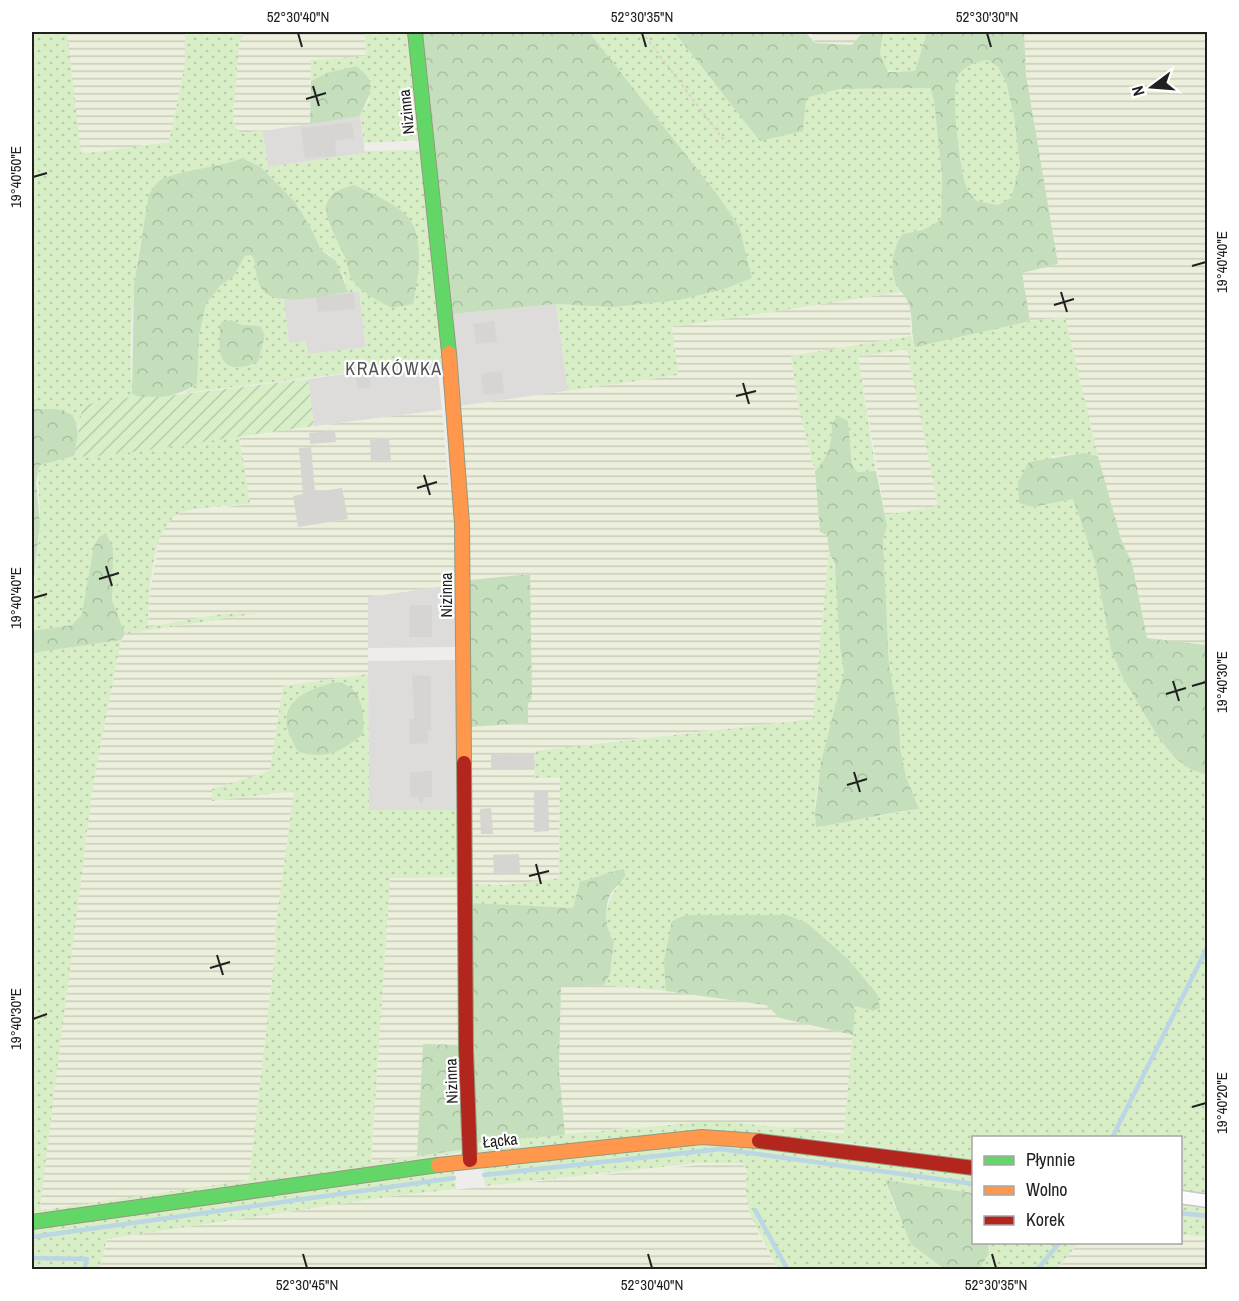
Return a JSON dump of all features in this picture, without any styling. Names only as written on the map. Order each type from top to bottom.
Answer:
[{"type":"street","name":"Nizinna","points":[[415,32],[448,342],[462,524],[466,1040],[470,1160]]},
{"type":"street","name":"Łącka","points":[[32,1222],[470,1160],[720,1137],[972,1168]]},
{"type":"street","points":[[1182,1197],[1208,1201]]},
{"type":"path","points":[[642,32],[726,143]]},
{"type":"shaded area","points":[[360,116],[365,153],[268,167],[262,130]]},
{"type":"shaded area","points":[[359,291],[366,348],[308,354],[289,343],[284,300]]},
{"type":"shaded area","points":[[556,304],[568,391],[460,406],[453,314]]},
{"type":"shaded area","points":[[437,362],[442,410],[314,426],[308,379]]},
{"type":"shaded area","points":[[458,584],[457,647],[368,648],[368,597]]},
{"type":"shaded area","points":[[457,660],[458,810],[369,811],[368,661]]},
{"type":"green space","points":[[32,32],[67,32],[81,154],[169,142],[185,65],[185,32],[245,32],[239,43],[233,119],[236,129],[242,133],[262,130],[268,167],[365,153],[365,151],[420,150],[442,369],[438,373],[437,362],[184,393],[197,384],[199,336],[206,304],[221,285],[233,277],[245,256],[251,255],[254,259],[259,281],[265,290],[284,300],[289,343],[306,341],[308,354],[366,347],[359,292],[348,292],[343,276],[329,254],[321,250],[295,202],[261,167],[242,158],[219,167],[169,176],[151,214],[139,248],[134,293],[131,369],[136,396],[84,405],[78,429],[73,415],[32,409]],"holes":[[[364,189],[378,199],[352,280],[345,256],[327,222]],[[232,320],[265,335],[258,362]]]},
{"type":"green space","points":[[67,32],[185,32],[185,65],[169,142],[80,154]]},
{"type":"green space","points":[[245,32],[365,32],[366,56],[311,60],[310,124],[242,134],[236,129],[233,119],[239,43]]},
{"type":"green space","points":[[365,32],[409,32],[420,140],[364,143],[360,116],[370,98],[344,68],[311,81],[311,60],[366,56]]},
{"type":"green space","points":[[423,32],[589,32],[717,194],[739,226],[752,278],[724,289],[679,300],[613,307],[556,304],[453,314]]},
{"type":"green space","points":[[589,32],[674,32],[713,83],[803,131],[806,98],[839,89],[930,88],[934,100],[942,176],[941,220],[923,230],[902,234],[898,241],[893,263],[901,292],[672,327],[678,375],[568,391],[556,304],[606,305],[656,302],[704,293],[752,278],[739,226],[717,194]]},
{"type":"green space","points":[[674,32],[805,32],[815,43],[852,45],[863,32],[883,32],[880,54],[888,72],[915,71],[927,32],[1024,32],[1026,75],[1058,264],[1022,273],[1030,321],[915,347],[910,306],[894,279],[893,263],[902,234],[923,230],[941,220],[942,176],[934,100],[930,88],[839,89],[806,98],[803,131],[760,141]],"holes":[[[988,60],[998,67],[1006,82],[1014,117],[1020,165],[1011,198],[998,205],[977,201],[966,186],[955,111],[956,82],[959,74],[969,66]]]},
{"type":"green space","points":[[811,32],[863,32],[852,45],[815,43]]},
{"type":"green space","points":[[883,32],[927,32],[915,72],[885,70],[880,54]]},
{"type":"green space","points":[[1024,32],[1207,32],[1207,645],[1147,638],[1132,563],[1121,539],[1106,489],[1065,318],[1030,321],[1022,273],[1057,264],[1026,75]]},
{"type":"green space","points":[[988,60],[998,67],[1006,82],[1014,117],[1020,165],[1011,199],[998,205],[977,201],[967,188],[956,128],[955,95],[959,74],[972,64]]},
{"type":"green space","points":[[356,66],[364,72],[370,84],[369,96],[360,116],[310,124],[311,81],[327,73]]},
{"type":"green space","points":[[242,158],[261,167],[295,202],[321,250],[336,261],[348,292],[306,299],[275,297],[267,294],[261,287],[254,259],[251,255],[245,256],[233,277],[221,285],[206,304],[199,336],[197,384],[159,398],[136,396],[132,393],[134,285],[149,194],[164,178]]},
{"type":"green space","points":[[354,185],[404,213],[416,232],[419,256],[413,304],[392,308],[366,293],[351,278],[326,213],[331,196]]},
{"type":"green space","points":[[901,292],[906,295],[910,306],[911,336],[791,357],[799,410],[815,471],[820,532],[827,534],[829,551],[813,719],[599,743],[560,776],[559,878],[507,885],[470,884],[470,727],[528,723],[530,574],[470,580],[460,406],[678,375],[671,327]]},
{"type":"green space","points":[[1065,317],[1098,456],[1084,453],[1052,456],[1033,507],[1073,499],[1095,562],[1111,650],[1123,678],[1158,737],[1175,758],[1190,769],[1207,775],[1207,1194],[1182,1190],[1182,1136],[972,1136],[972,1160],[843,1142],[739,1132],[479,1154],[476,1142],[703,1122],[729,1122],[844,1134],[855,1006],[873,1011],[716,916],[685,915],[672,921],[666,991],[604,985],[613,958],[614,941],[608,927],[607,912],[614,891],[619,886],[614,871],[604,877],[580,881],[573,908],[565,909],[470,903],[470,884],[507,885],[559,878],[560,777],[534,778],[535,751],[813,719],[829,551],[836,574],[840,649],[844,674],[837,712],[817,788],[816,827],[919,809],[906,777],[900,747],[899,718],[889,666],[883,539],[887,526],[885,515],[938,506],[907,349],[858,357],[876,471],[857,472],[852,464],[848,422],[832,423],[829,449],[815,471],[799,410],[791,356],[911,336],[915,346],[1030,321]]},
{"type":"green space","points":[[232,320],[242,325],[260,326],[265,335],[258,362],[235,367],[223,360],[219,344],[221,322]]},
{"type":"green space","points":[[907,348],[938,506],[885,515],[858,357]]},
{"type":"green space","points":[[308,379],[314,426],[133,452],[89,457],[74,456],[83,405],[136,396],[160,397]]},
{"type":"green space","points":[[32,409],[57,409],[73,415],[78,436],[74,456],[40,465],[36,482],[40,523],[32,598]]},
{"type":"green space","points":[[442,410],[449,490],[454,490],[458,584],[368,597],[368,674],[283,686],[270,771],[212,801],[294,791],[275,932],[276,945],[249,1181],[42,1210],[40,1206],[93,784],[121,640],[125,634],[141,630],[255,613],[222,614],[148,628],[149,599],[160,537],[167,523],[180,513],[250,504],[239,436]]},
{"type":"green space","points":[[838,416],[848,421],[852,464],[857,472],[876,471],[887,526],[883,539],[889,666],[899,718],[900,747],[906,777],[919,809],[816,827],[815,813],[821,762],[844,672],[840,648],[835,565],[829,551],[827,535],[820,532],[815,471],[827,454],[832,423]]},
{"type":"green space","points":[[239,436],[250,504],[186,511],[170,521],[162,533],[153,565],[148,627],[222,614],[260,613],[125,634],[112,600],[111,570],[88,589],[82,614],[72,625],[32,631],[40,525],[38,480],[40,465],[74,456],[89,457]]},
{"type":"green space","points":[[1084,453],[1098,456],[1121,539],[1132,563],[1147,638],[1207,645],[1207,775],[1190,769],[1175,758],[1158,737],[1123,678],[1111,650],[1095,562],[1073,499],[1033,507],[1019,503],[1018,482],[1029,462]]},
{"type":"green space","points":[[106,533],[113,548],[112,600],[125,634],[121,640],[32,653],[32,631],[72,625],[82,614],[94,546],[99,537]]},
{"type":"green space","points":[[530,574],[532,697],[528,704],[528,723],[470,727],[470,580]]},
{"type":"green space","points":[[121,640],[93,784],[40,1206],[42,1210],[249,1180],[276,945],[275,932],[294,791],[212,801],[212,789],[270,771],[283,686],[368,674],[369,810],[458,810],[460,877],[390,878],[371,1162],[461,1150],[459,1153],[32,1216],[32,653]]},
{"type":"green space","points":[[338,682],[352,689],[357,695],[362,710],[363,734],[334,752],[318,755],[299,752],[287,725],[287,714],[292,705],[299,697],[310,691]]},
{"type":"green space","points":[[624,869],[625,876],[611,893],[607,906],[607,925],[614,941],[610,974],[604,985],[561,986],[559,1070],[565,1135],[476,1142],[470,903],[573,908],[580,881]]},
{"type":"green space","points":[[390,877],[460,877],[462,1045],[423,1045],[417,1156],[371,1163]]},
{"type":"green space","points":[[685,915],[787,915],[807,923],[848,959],[877,994],[880,1008],[873,1011],[855,1006],[853,1035],[780,1018],[766,1005],[666,991],[664,961],[672,921]]},
{"type":"green space","points":[[561,985],[604,985],[733,999],[766,1005],[780,1018],[853,1035],[844,1134],[729,1122],[653,1125],[565,1135],[559,1070]]},
{"type":"green space","points":[[423,1044],[462,1045],[461,1150],[417,1156]]},
{"type":"green space","points":[[723,1143],[972,1174],[972,1193],[885,1180],[894,1205],[907,1230],[924,1253],[944,1269],[778,1269],[749,1212],[746,1192],[747,1170],[742,1163],[699,1163],[485,1186],[483,1165]]},
{"type":"green space","points":[[728,1162],[742,1163],[747,1170],[757,1231],[778,1269],[99,1270],[107,1239],[393,1196]]},
{"type":"green space","points":[[453,1168],[456,1189],[393,1196],[107,1239],[99,1269],[32,1266],[32,1228]]},
{"type":"green space","points":[[885,1180],[972,1193],[972,1244],[988,1244],[989,1254],[979,1269],[944,1269],[911,1244]]},
{"type":"green space","points":[[1182,1203],[1207,1206],[1207,1237],[1182,1234]]},
{"type":"green space","points":[[1182,1234],[1207,1237],[1207,1269],[1057,1270],[1077,1244],[1182,1244]]},
{"type":"green space","points":[[988,1244],[1077,1244],[1057,1269],[979,1270],[989,1254]]},
{"type":"building","points":[[352,122],[354,138],[335,141],[336,156],[305,158],[301,128]]},
{"type":"building","points":[[354,293],[355,309],[318,312],[316,297]]},
{"type":"building","points":[[494,321],[497,342],[476,344],[473,324]]},
{"type":"building","points":[[502,371],[504,393],[484,395],[481,374]]},
{"type":"building","points":[[369,372],[371,387],[358,389],[355,374]]},
{"type":"building","points":[[335,431],[336,442],[310,444],[309,433]]},
{"type":"building","points":[[389,438],[391,460],[371,461],[370,440]]},
{"type":"building","points":[[311,447],[315,492],[342,488],[348,519],[298,527],[293,496],[303,494],[299,448]]},
{"type":"building","points":[[410,605],[432,605],[432,637],[409,637]]},
{"type":"building","points":[[412,675],[431,676],[431,730],[428,730],[428,743],[410,744],[409,719],[414,719]]},
{"type":"building","points":[[534,753],[535,768],[491,770],[491,755]]},
{"type":"building","points":[[432,771],[432,797],[425,797],[421,804],[417,797],[410,797],[410,772]]},
{"type":"building","points":[[534,790],[548,790],[549,831],[534,832]]},
{"type":"building","points":[[491,808],[493,834],[481,834],[480,809]]},
{"type":"building","points":[[519,854],[520,873],[494,875],[493,855]]},
{"type":"waterway","points":[[1113,1136],[1208,946]]},
{"type":"waterway","points":[[484,1175],[721,1149],[972,1184]]},
{"type":"waterway","points":[[32,1237],[454,1178]]},
{"type":"waterway","points":[[755,1210],[788,1270]]},
{"type":"waterway","points":[[1182,1213],[1208,1216]]},
{"type":"waterway","points":[[1037,1270],[1058,1244]]},
{"type":"waterway","points":[[32,1258],[87,1259],[84,1270]]},
{"type":"traffic: fast","points":[[415,32],[449,353]]},
{"type":"traffic: fast","points":[[32,1222],[438,1165]]},
{"type":"traffic: slow","points":[[449,353],[462,524],[464,763]]},
{"type":"traffic: slow","points":[[438,1165],[702,1137],[759,1141]]},
{"type":"traffic: jam","points":[[464,763],[466,1051],[470,1160]]},
{"type":"traffic: jam","points":[[759,1141],[972,1168]]},
{"type":"district","name":"KRAKÓWKA","points":[[394,368]]}]
